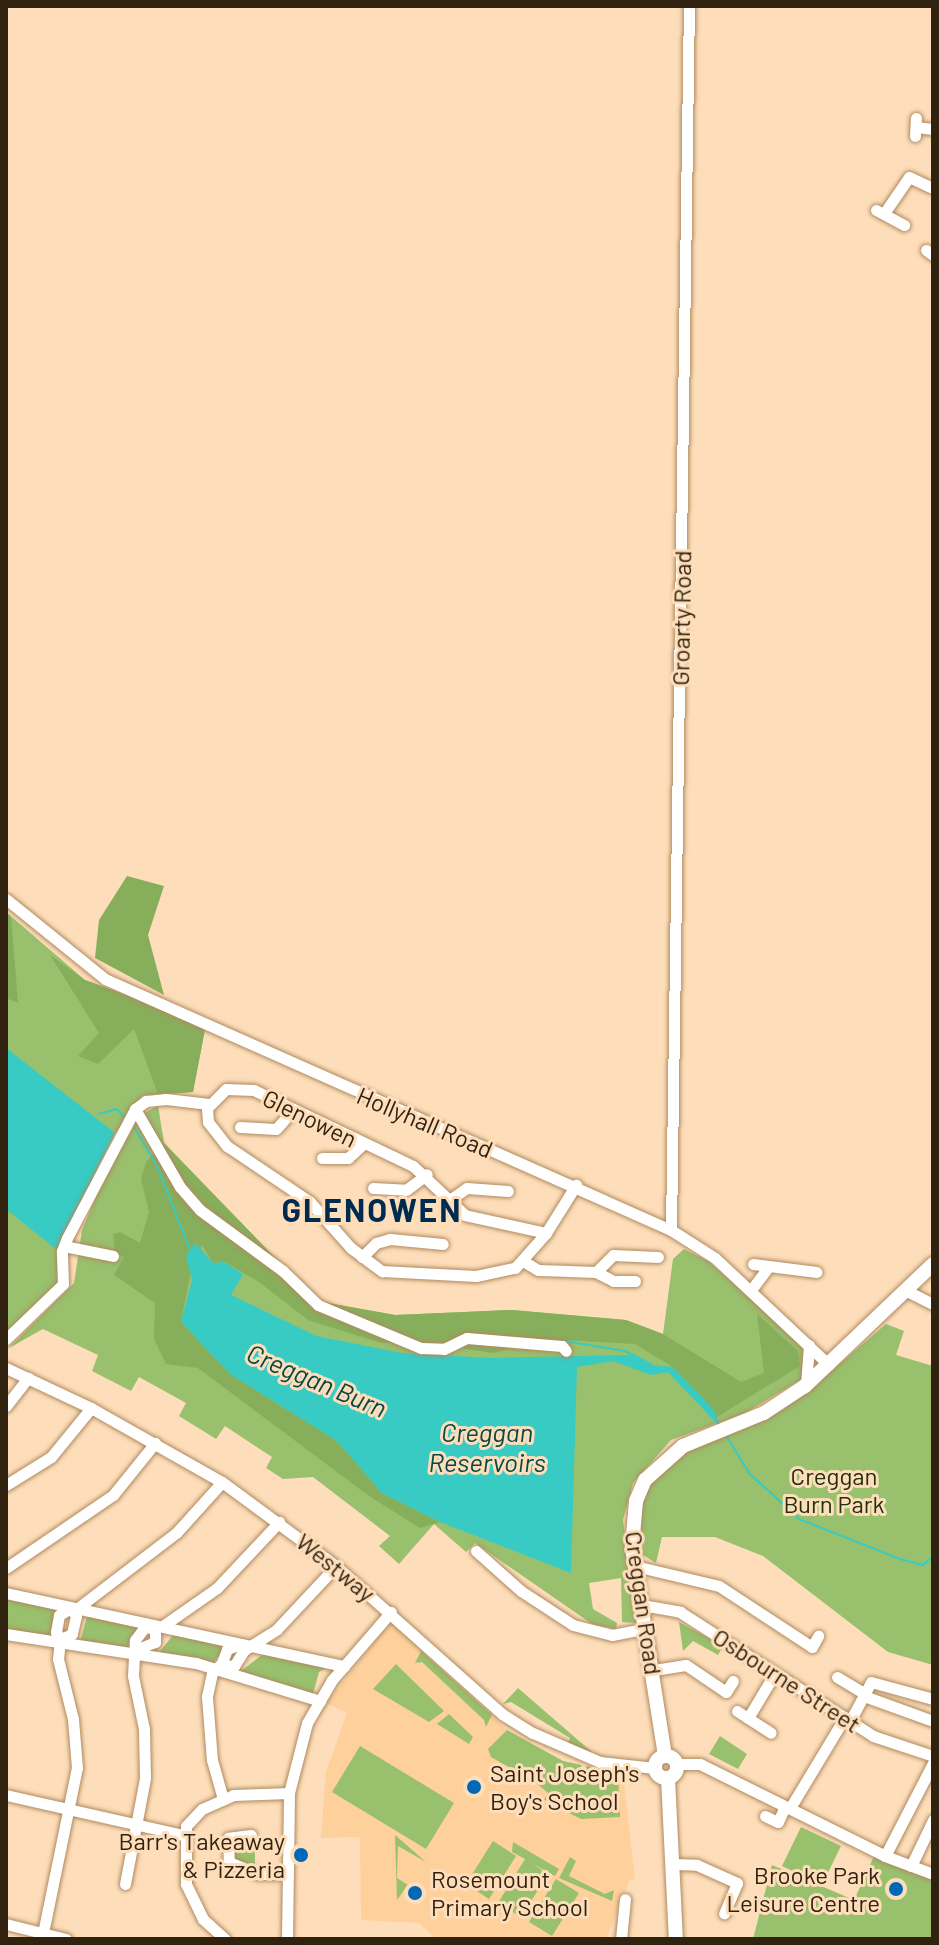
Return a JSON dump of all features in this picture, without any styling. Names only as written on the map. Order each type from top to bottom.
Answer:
[{"type":"main road","name":"Creggan Road","points":[[671,1760],[635,1566],[636,1501],[656,1467],[683,1446],[754,1418],[805,1386],[933,1264]]},
{"type":"main road","points":[[668,1778],[655,1768],[671,1760]]},
{"type":"main road","points":[[671,1760],[668,1778],[676,1939]]},
{"type":"street","name":"Groarty Road","points":[[671,1230],[689,6]]},
{"type":"street","points":[[916,127],[933,129]]},
{"type":"street","points":[[904,225],[880,211],[909,177],[933,188]]},
{"type":"street","name":"Hollyhall Road","points":[[6,899],[105,979],[226,1030],[378,1104],[576,1185],[671,1230],[751,1290],[829,1365]]},
{"type":"street","name":"Glenowen","points":[[209,1104],[223,1091],[240,1087],[427,1174],[475,1219],[522,1224],[546,1233]]},
{"type":"street","points":[[6,1339],[63,1284],[64,1246],[131,1116],[146,1101],[166,1099],[209,1104],[208,1122],[227,1146],[310,1202],[362,1257],[382,1271],[476,1276],[501,1274],[523,1261],[546,1233],[576,1185]]},
{"type":"street","points":[[240,1127],[276,1129],[293,1110]]},
{"type":"street","points":[[131,1116],[180,1187],[200,1210],[283,1271],[318,1305],[422,1348],[444,1349],[467,1338],[562,1346],[566,1351]]},
{"type":"street","points":[[322,1158],[348,1158],[363,1144]]},
{"type":"street","points":[[373,1188],[406,1190],[427,1174]]},
{"type":"street","points":[[451,1199],[467,1188],[508,1191]]},
{"type":"street","points":[[362,1257],[376,1243],[390,1239],[443,1244]]},
{"type":"street","points":[[64,1246],[113,1256]]},
{"type":"street","points":[[596,1272],[613,1255],[658,1257]]},
{"type":"street","points":[[523,1261],[538,1270],[596,1272],[614,1281],[635,1281]]},
{"type":"street","points":[[753,1264],[816,1272]]},
{"type":"street","points":[[751,1290],[769,1266]]},
{"type":"street","points":[[907,1291],[933,1304]]},
{"type":"street","points":[[805,1386],[809,1345]]},
{"type":"street","name":"Westway","points":[[6,1368],[91,1408],[222,1482],[336,1566],[502,1714],[533,1733],[600,1762],[655,1768]]},
{"type":"street","points":[[6,1406],[28,1378]]},
{"type":"street","points":[[6,1485],[51,1457],[91,1408]]},
{"type":"street","points":[[6,1568],[105,1502],[155,1443]]},
{"type":"street","points":[[60,1640],[72,1634],[77,1609],[177,1532],[222,1482]]},
{"type":"street","points":[[125,1884],[137,1826],[146,1753],[133,1676],[135,1640],[144,1628],[160,1627],[217,1588],[279,1522]]},
{"type":"street","points":[[476,1551],[521,1591],[573,1625],[612,1635],[647,1628]]},
{"type":"street","points":[[218,1667],[234,1666],[250,1647],[298,1609],[336,1566]]},
{"type":"street","points":[[635,1566],[719,1586],[812,1647],[818,1636]]},
{"type":"street","points":[[6,1593],[344,1666]]},
{"type":"street","name":"Osbourne Street","points":[[642,1605],[680,1612],[873,1736],[933,1756]]},
{"type":"street","points":[[287,1939],[289,1793],[307,1723],[344,1666],[391,1612]]},
{"type":"street","points":[[6,1634],[136,1651],[218,1667],[320,1701]]},
{"type":"street","points":[[43,1933],[72,1811],[76,1741],[58,1659],[60,1640]]},
{"type":"street","points":[[223,1799],[208,1720],[208,1684],[227,1649],[238,1645],[250,1647]]},
{"type":"street","points":[[654,1670],[686,1665],[726,1692],[733,1681]]},
{"type":"street","points":[[748,1718],[775,1673]]},
{"type":"street","points":[[837,1677],[864,1695],[933,1721]]},
{"type":"street","points":[[765,1816],[778,1822],[871,1682],[881,1682],[933,1699]]},
{"type":"street","points":[[737,1711],[771,1733]]},
{"type":"street","points":[[671,1760],[700,1764],[885,1856],[933,1874]]},
{"type":"street","points":[[885,1856],[933,1763]]},
{"type":"street","points":[[225,1939],[203,1919],[190,1895],[184,1835],[194,1815],[223,1799],[289,1793]]},
{"type":"street","points":[[6,1795],[184,1835]]},
{"type":"street","points":[[911,1866],[933,1820]]},
{"type":"street","points":[[251,1835],[228,1838],[229,1862],[258,1874],[287,1874]]},
{"type":"street","points":[[674,1864],[697,1865],[737,1883],[724,1913]]},
{"type":"street","points":[[621,1939],[625,1899]]},
{"type":"street","points":[[6,1924],[66,1939]]},
{"type":"shaded area","name":"Saint Joseph's Boy's School","points":[[391,1622],[507,1730],[563,1761],[581,1765],[583,1772],[587,1766],[623,1774],[635,1880],[630,1879],[606,1939],[436,1939],[419,1923],[361,1920],[360,1837],[321,1838],[326,1772],[347,1713],[326,1703]]},
{"type":"green space","points":[[127,876],[164,886],[148,935],[164,995],[95,958],[99,920]]},
{"type":"green space","points":[[6,912],[85,980],[206,1024],[193,1092],[142,1096],[115,1134],[71,1218],[62,1280],[10,1336],[6,1321]]},
{"type":"green space","points":[[6,912],[11,917],[18,1003],[6,998]]},
{"type":"green space","points":[[50,955],[85,980],[206,1024],[193,1092],[158,1094],[134,1029],[98,1064],[78,1056],[99,1033]]},
{"type":"green space","points":[[158,1105],[164,1143],[317,1301],[395,1315],[512,1310],[626,1320],[663,1334],[673,1259],[684,1249],[708,1261],[799,1342],[805,1352],[803,1378],[745,1413],[671,1440],[633,1483],[623,1520],[637,1623],[622,1622],[621,1578],[589,1583],[593,1609],[617,1623],[616,1629],[592,1624],[475,1543],[466,1552],[434,1524],[399,1564],[379,1546],[390,1536],[313,1477],[283,1479],[266,1468],[272,1457],[225,1426],[216,1439],[179,1416],[186,1403],[139,1377],[131,1391],[92,1371],[98,1355],[43,1329],[9,1348],[74,1283],[82,1230],[128,1123]]},
{"type":"green space","points":[[164,1143],[317,1301],[395,1315],[512,1310],[626,1320],[663,1334],[741,1382],[764,1373],[757,1314],[798,1351],[800,1366],[717,1417],[673,1367],[635,1344],[543,1339],[494,1353],[415,1342],[381,1343],[308,1320],[259,1282],[225,1262],[213,1263],[202,1245],[191,1271],[181,1322],[230,1374],[337,1441],[382,1493],[440,1522],[420,1528],[369,1496],[198,1368],[166,1364],[154,1339],[155,1303],[114,1275],[124,1257],[115,1252],[113,1234],[120,1232],[140,1243],[149,1212],[141,1179],[146,1162]]},
{"type":"green space","name":"Creggan Burn Park","points":[[886,1324],[904,1331],[896,1355],[933,1366],[933,1665],[888,1652],[763,1556],[715,1537],[662,1537],[656,1563],[643,1555],[639,1512],[646,1490],[669,1460],[806,1393]]},
{"type":"green space","points":[[6,1595],[58,1606],[51,1638],[6,1632]]},
{"type":"green space","points":[[88,1612],[142,1622],[129,1651],[80,1643]]},
{"type":"green space","points":[[679,1622],[723,1646],[718,1655],[693,1641],[683,1651]]},
{"type":"green space","points":[[178,1629],[230,1642],[211,1665],[157,1655]]},
{"type":"green space","points":[[267,1651],[334,1663],[319,1672],[313,1694],[237,1674]]},
{"type":"green space","points":[[421,1651],[492,1715],[486,1727],[484,1720],[422,1662],[415,1663]]},
{"type":"green space","points":[[396,1664],[444,1711],[429,1722],[373,1689]]},
{"type":"green space","points":[[518,1688],[593,1753],[568,1743],[570,1738],[511,1702],[503,1704]]},
{"type":"green space","points":[[449,1714],[473,1737],[469,1744],[437,1724]]},
{"type":"green space","points":[[507,1730],[563,1761],[581,1765],[583,1772],[587,1766],[618,1773],[620,1817],[581,1819],[563,1810],[560,1795],[553,1802],[544,1800],[548,1793],[535,1782],[491,1757],[488,1749]]},
{"type":"green space","points":[[720,1736],[747,1754],[738,1769],[709,1754]]},
{"type":"green space","points":[[360,1746],[454,1803],[426,1849],[332,1792]]},
{"type":"green space","points":[[801,1827],[841,1846],[822,1885],[782,1866]]},
{"type":"green space","points":[[395,1835],[426,1862],[398,1846],[397,1878],[408,1885],[397,1900]]},
{"type":"green space","points":[[255,1838],[255,1868],[232,1861],[229,1840]]},
{"type":"green space","points":[[493,1841],[516,1856],[489,1899],[466,1884]]},
{"type":"green space","points":[[513,1842],[559,1869],[555,1876],[533,1864],[548,1874],[521,1917],[498,1903],[525,1859],[512,1852]]},
{"type":"green space","points":[[875,1854],[933,1879],[933,1939],[753,1939],[772,1865],[854,1900]]},
{"type":"green space","points":[[570,1857],[576,1861],[569,1876],[605,1894],[614,1890],[612,1901],[559,1878]]},
{"type":"green space","points":[[556,1879],[579,1893],[552,1936],[529,1922]]},
{"type":"water","points":[[6,1048],[115,1133],[57,1250],[6,1209]]},
{"type":"water","name":"Creggan Reservoirs","points":[[195,1243],[213,1263],[224,1262],[243,1274],[231,1295],[316,1336],[402,1353],[489,1358],[632,1355],[653,1365],[673,1367],[713,1409],[723,1430],[668,1372],[651,1375],[613,1361],[577,1367],[571,1573],[440,1522],[382,1493],[337,1441],[230,1374],[181,1322],[192,1280],[186,1256]]},
{"type":"waterway","name":"Creggan Burn","points":[[99,1114],[117,1109],[124,1117]]},
{"type":"waterway","name":"Creggan Burn","points":[[132,1124],[157,1166],[191,1252]]},
{"type":"waterway","points":[[564,1341],[625,1351],[656,1367]]},
{"type":"waterway","name":"Creggan Burn","points":[[727,1437],[749,1473],[799,1519],[900,1559],[923,1565],[933,1556]]},
{"type":"place","name":"Saint Joseph's Boy's School","points":[[474,1787]]},
{"type":"place","name":"Barr's Takeaway & Pizzeria","points":[[301,1855]]},
{"type":"place","name":"Brooke Park Leisure Centre","points":[[896,1889]]},
{"type":"place","name":"Rosemount Primary School","points":[[415,1893]]},
{"type":"district","name":"GLENOWEN","points":[[372,1209]]}]
